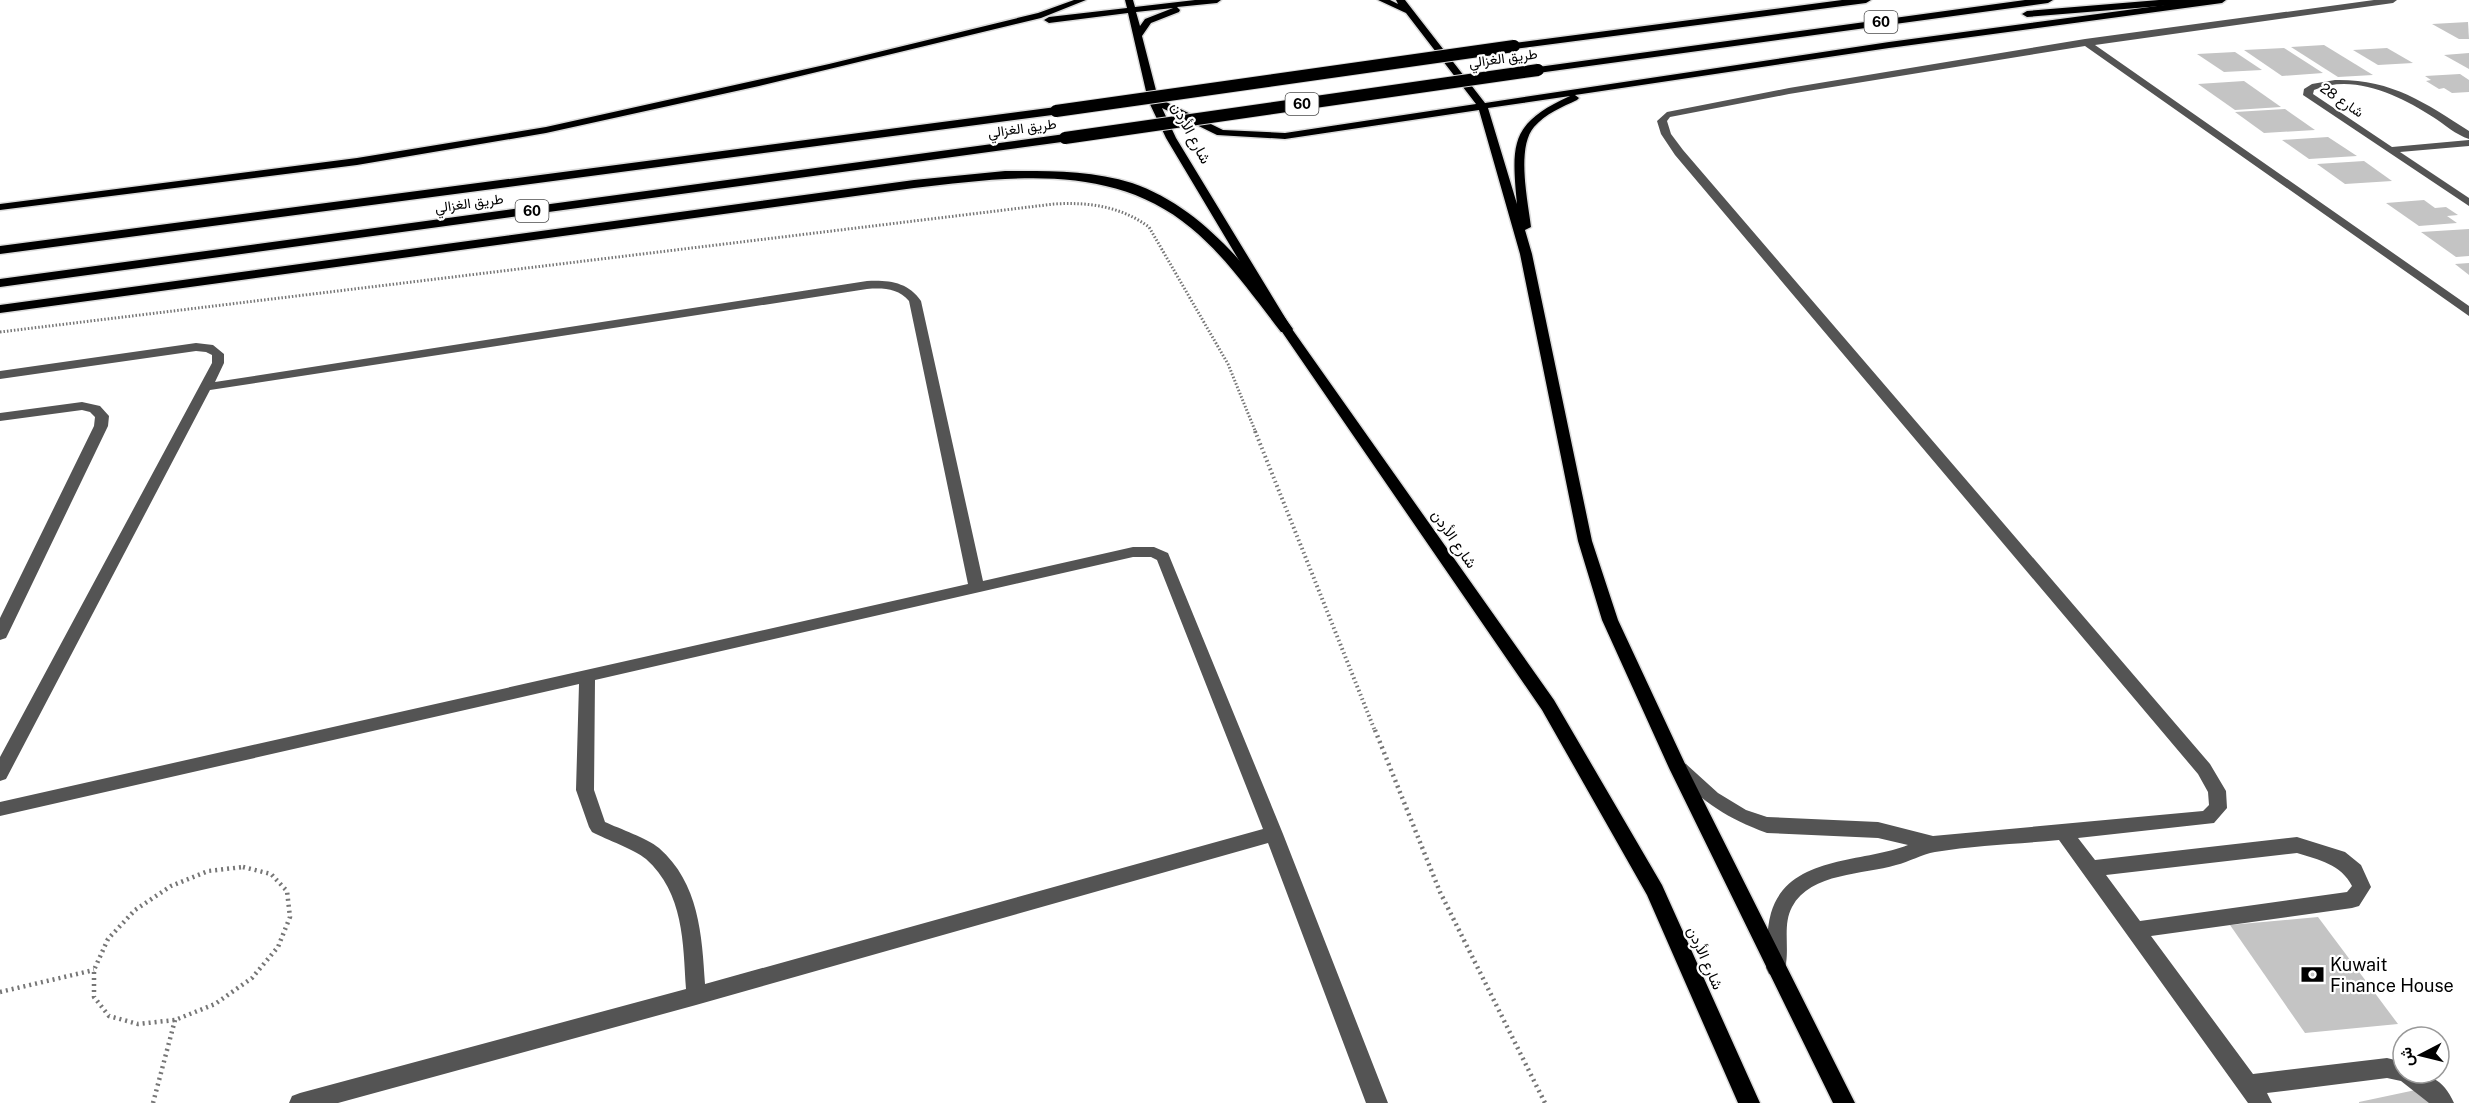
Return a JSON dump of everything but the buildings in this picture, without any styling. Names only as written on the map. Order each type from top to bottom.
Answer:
[{"type":"highway","name":"طريق الغزالي","points":[[0,250],[1056,111],[1514,46],[1866,0]]},
{"type":"highway","name":"طريق الغزالي","points":[[0,283],[1065,138],[2048,0]]},
{"type":"highway","points":[[1715,45],[2118,5],[2199,0]]},
{"type":"highway","points":[[0,310],[618,223],[934,182],[1022,176],[1071,176],[1128,186],[1179,211],[1236,265],[1286,329]]},
{"type":"main road","points":[[0,207],[474,143],[670,104],[1041,15],[1082,0]]},
{"type":"main road","points":[[984,28],[1130,5],[1217,0]]},
{"type":"main road","points":[[1139,34],[1148,21],[1164,14],[1226,0]]},
{"type":"main road","points":[[1382,0],[1411,12]]},
{"type":"main road","points":[[1400,0],[1483,107],[1526,254],[1585,541],[1610,620],[1678,768],[1844,1103]]},
{"type":"main road","points":[[1153,100],[1221,133],[1285,136],[1889,45],[2222,0]]},
{"type":"main road","name":"شارع الأردن","points":[[1130,5],[1139,34],[1153,100],[1174,144],[1286,329],[1548,705],[1655,891],[1749,1103]]},
{"type":"main road","points":[[1526,254],[1520,158],[1521,144],[1526,130],[1548,110],[1581,95],[1626,85]]},
{"type":"street","points":[[1776,968],[1778,930],[1785,901],[1800,885],[1821,875],[1894,858],[1934,844],[2208,818],[2218,808],[2217,791],[2189,751],[1694,169],[1663,130],[1662,121],[1667,115],[1710,105],[2085,42],[2393,0]]},
{"type":"street","points":[[2085,42],[2469,312]]},
{"type":"street","name":"شارع 28","points":[[2469,136],[2398,92],[2356,81],[2316,85],[2309,89],[2308,95],[2469,203]]},
{"type":"street","points":[[2390,150],[2469,143]]},
{"type":"street","points":[[205,387],[867,285],[899,287],[910,293],[915,301],[977,588]]},
{"type":"street","points":[[0,375],[179,349],[210,348],[218,354],[218,363],[0,774]]},
{"type":"street","points":[[0,417],[82,406],[95,409],[102,416],[101,426],[0,634]]},
{"type":"street","points":[[0,809],[587,678],[1133,552],[1154,552],[1163,557],[1274,834],[1377,1103]]},
{"type":"street","points":[[587,678],[585,790],[597,827],[652,853],[680,888],[692,930],[696,996]]},
{"type":"street","points":[[1678,768],[1712,798],[1740,815],[1767,825],[1878,830],[1934,844]]},
{"type":"street","points":[[2063,831],[2261,1103]]},
{"type":"street","points":[[300,1103],[696,996],[1274,834]]},
{"type":"street","points":[[2090,868],[2297,845],[2338,858],[2354,871],[2362,887],[2352,900],[2135,930]]},
{"type":"street","points":[[2248,1085],[2391,1069]]},
{"type":"street","points":[[2424,1085],[2432,1090],[2443,1103]]},
{"type":"path","points":[[0,332],[1054,204],[1101,204],[1128,213],[1149,227],[1228,364],[1440,892],[1545,1103]]},
{"type":"path","points":[[243,867],[271,874],[287,891],[290,917],[278,947],[252,978],[215,1004],[175,1020],[138,1024],[110,1016],[94,997],[94,970],[108,939],[135,910],[171,886],[208,871],[243,867]]},
{"type":"path","points":[[0,993],[94,970]]},
{"type":"path","points":[[153,1103],[175,1020]]},
{"type":"place","name":"Kuwait Finance House","points":[[2312,975]]}]
